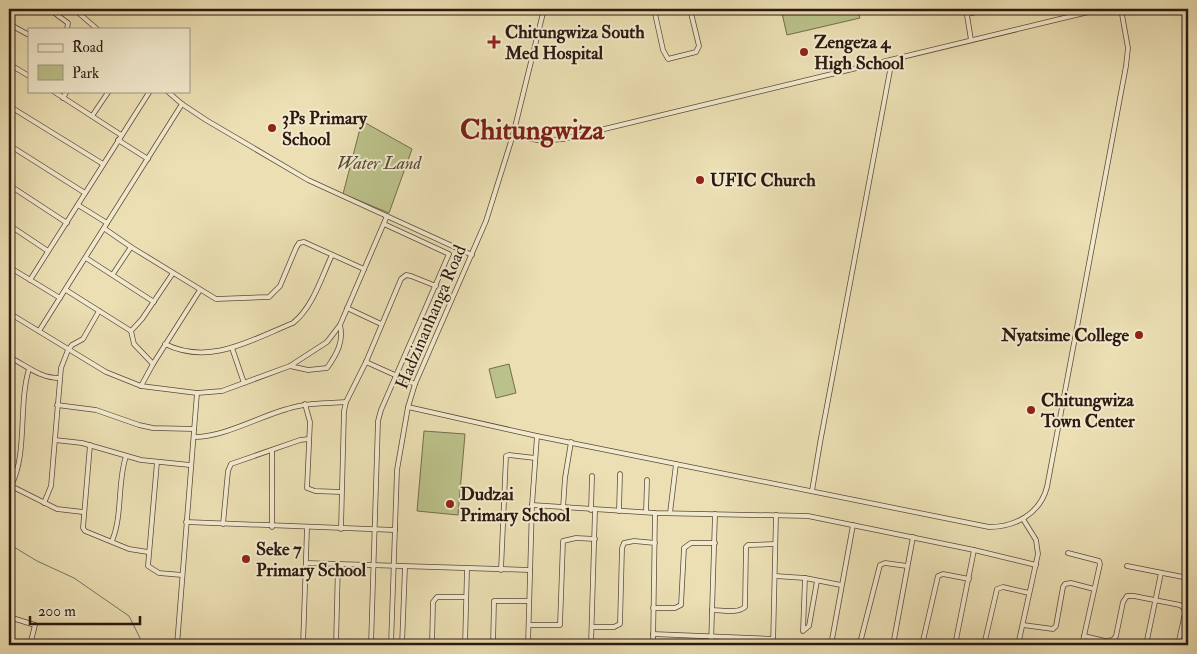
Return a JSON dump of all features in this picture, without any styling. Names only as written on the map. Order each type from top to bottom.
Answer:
[{"type":"street","points":[[49,9],[68,23],[67,28]]},
{"type":"street","points":[[74,9],[97,28]]},
{"type":"street","name":"Hadzinanhanga Road","points":[[390,645],[397,470],[408,407],[415,384],[486,221],[512,135],[544,9]]},
{"type":"street","points":[[654,9],[663,50],[668,59],[698,50],[699,46],[690,9]]},
{"type":"street","points":[[966,9],[971,40]]},
{"type":"street","points":[[967,14],[990,9]]},
{"type":"street","points":[[512,135],[542,141],[564,139],[1101,9]]},
{"type":"street","points":[[408,407],[537,436],[989,527],[1009,526],[1023,519],[1041,504],[1048,482],[1126,66],[1128,48],[1121,9]]},
{"type":"street","points":[[9,24],[28,35]]},
{"type":"street","points":[[812,491],[892,60]]},
{"type":"street","points":[[9,64],[28,75]]},
{"type":"street","points":[[54,92],[121,135]]},
{"type":"street","points":[[63,98],[66,92]]},
{"type":"street","points":[[92,116],[108,92]]},
{"type":"street","points":[[168,92],[182,104],[301,176],[472,255]]},
{"type":"street","points":[[30,280],[148,93]]},
{"type":"street","points":[[39,331],[182,104]]},
{"type":"street","points":[[9,106],[103,164]]},
{"type":"street","points":[[118,140],[148,159]]},
{"type":"street","points":[[9,145],[85,193]]},
{"type":"street","points":[[9,185],[67,223]]},
{"type":"street","points":[[78,205],[108,223]]},
{"type":"street","points":[[9,313],[106,372],[141,386],[197,393],[222,391],[290,366],[327,342],[340,324],[387,216]]},
{"type":"street","points":[[371,645],[378,421],[380,410],[449,254],[384,224]]},
{"type":"street","points":[[9,225],[48,251]]},
{"type":"street","points":[[105,229],[216,300],[269,297],[280,286],[296,248],[304,242],[364,269]]},
{"type":"street","points":[[113,274],[131,247]]},
{"type":"street","points":[[165,344],[177,350],[205,354],[232,348],[293,322],[301,316],[312,300],[332,255]]},
{"type":"street","points":[[86,258],[154,302]]},
{"type":"street","points":[[9,267],[60,298]]},
{"type":"street","points":[[131,331],[142,319],[174,273]]},
{"type":"street","points":[[341,529],[344,411],[346,402],[366,362],[401,279],[406,275],[411,276],[436,286]]},
{"type":"street","points":[[66,290],[131,331],[134,344],[153,364]]},
{"type":"street","points":[[141,386],[165,344],[200,290]]},
{"type":"street","points":[[347,308],[381,324]]},
{"type":"street","points":[[44,503],[51,486],[60,368],[68,350],[72,345],[83,339],[99,311]]},
{"type":"street","points":[[290,366],[308,370],[328,368],[337,354],[342,335],[340,324]]},
{"type":"street","points":[[232,348],[244,383]]},
{"type":"street","points":[[9,357],[48,378],[59,378]]},
{"type":"street","points":[[366,362],[415,384]]},
{"type":"street","points":[[29,368],[25,386],[18,470],[10,486],[56,509],[83,512]]},
{"type":"street","points":[[177,645],[197,393]]},
{"type":"street","points":[[194,437],[217,434],[288,408],[305,404],[346,402]]},
{"type":"street","points":[[305,404],[310,422],[308,490],[341,492]]},
{"type":"street","points":[[58,405],[96,410],[153,428],[194,429]]},
{"type":"street","points":[[528,645],[532,506],[537,436]]},
{"type":"street","points":[[223,524],[229,467],[234,463],[300,440],[309,439]]},
{"type":"street","points":[[55,440],[90,445],[141,460],[190,465]]},
{"type":"street","points":[[563,508],[567,461],[572,442]]},
{"type":"street","points":[[90,445],[82,526],[84,529],[129,549],[148,552]]},
{"type":"street","points":[[272,450],[272,527]]},
{"type":"street","points":[[112,541],[116,531],[123,466],[126,456]]},
{"type":"street","points":[[501,570],[506,456],[535,458]]},
{"type":"street","points":[[156,462],[148,562],[151,569],[168,575],[182,575]]},
{"type":"street","points":[[670,513],[676,464]]},
{"type":"street","points":[[619,511],[620,474]]},
{"type":"street","points":[[591,645],[595,539],[592,476]]},
{"type":"street","points":[[646,512],[647,480]]},
{"type":"street","points":[[532,506],[655,513],[808,516],[974,550],[1036,565]]},
{"type":"street","points":[[653,645],[655,513]]},
{"type":"street","points":[[711,645],[715,514]]},
{"type":"street","points":[[773,645],[776,516]]},
{"type":"street","points":[[1018,645],[1036,565],[1038,547],[1023,519]]},
{"type":"street","points":[[186,522],[272,527],[395,530]]},
{"type":"street","points":[[853,525],[831,643],[853,645]]},
{"type":"street","points":[[303,645],[307,528]]},
{"type":"street","points":[[893,645],[913,537]]},
{"type":"street","points":[[528,625],[560,625],[563,541],[576,538],[595,539]]},
{"type":"street","points":[[592,627],[614,627],[620,624],[622,548],[624,542],[654,543]]},
{"type":"street","points":[[653,608],[675,608],[681,605],[684,548],[691,543],[715,543]]},
{"type":"street","points":[[712,610],[737,611],[745,607],[746,547],[748,545],[775,544]]},
{"type":"street","points":[[955,645],[974,550]]},
{"type":"street","points":[[1068,553],[1099,561],[1100,564],[1082,645]]},
{"type":"street","points":[[306,563],[530,570]]},
{"type":"street","points":[[857,645],[860,643],[880,565],[886,563],[907,566]]},
{"type":"street","points":[[336,645],[338,564]]},
{"type":"street","points":[[1128,566],[1188,578]]},
{"type":"street","points":[[402,645],[405,567]]},
{"type":"street","points":[[465,645],[467,569]]},
{"type":"street","points":[[1146,645],[1161,572]]},
{"type":"street","points":[[922,645],[938,576],[943,574],[968,579]]},
{"type":"street","points":[[774,576],[805,578],[841,585]]},
{"type":"street","points":[[805,578],[803,631],[809,626],[817,581]]},
{"type":"street","points":[[1023,625],[1053,630],[1056,626],[1065,584],[1071,583],[1094,589]]},
{"type":"street","points":[[984,645],[997,589],[1003,587],[1029,593]]},
{"type":"street","points":[[1084,636],[1105,641],[1112,640],[1116,636],[1122,602],[1127,596],[1134,596],[1180,605],[1184,608],[1185,613],[1178,645]]},
{"type":"street","points":[[432,645],[433,602],[437,597],[466,597]]},
{"type":"street","points":[[493,645],[494,601],[528,601]]},
{"type":"street","points":[[9,617],[35,625],[30,645]]},
{"type":"street","points":[[653,634],[773,639]]},
{"type":"green space","points":[[781,9],[857,9],[860,18],[787,35]]},
{"type":"green space","name":"Water Land","points":[[362,121],[412,149],[389,213],[343,194]]},
{"type":"green space","points":[[509,364],[516,393],[496,398],[489,369]]},
{"type":"green space","points":[[424,431],[465,434],[458,515],[417,511]]},
{"type":"waterway","points":[[9,544],[37,561],[74,578],[129,616],[141,640],[154,645]]},
{"type":"place","name":"Chitungwiza South Med Hospital","points":[[494,42]]},
{"type":"place","name":"Zengeza 4 High School","points":[[804,52]]},
{"type":"place","name":"3Ps Primary School","points":[[272,128]]},
{"type":"place","name":"UFIC Church","points":[[700,180]]},
{"type":"place","name":"Nyatsime College","points":[[1139,335]]},
{"type":"place","name":"Chitungwiza Town Center","points":[[1031,410]]},
{"type":"place","name":"Dudzai Primary School","points":[[450,504]]},
{"type":"place","name":"Seke 7 Primary School","points":[[246,559]]},
{"type":"district","name":"Chitungwiza","points":[[532,130]]}]
